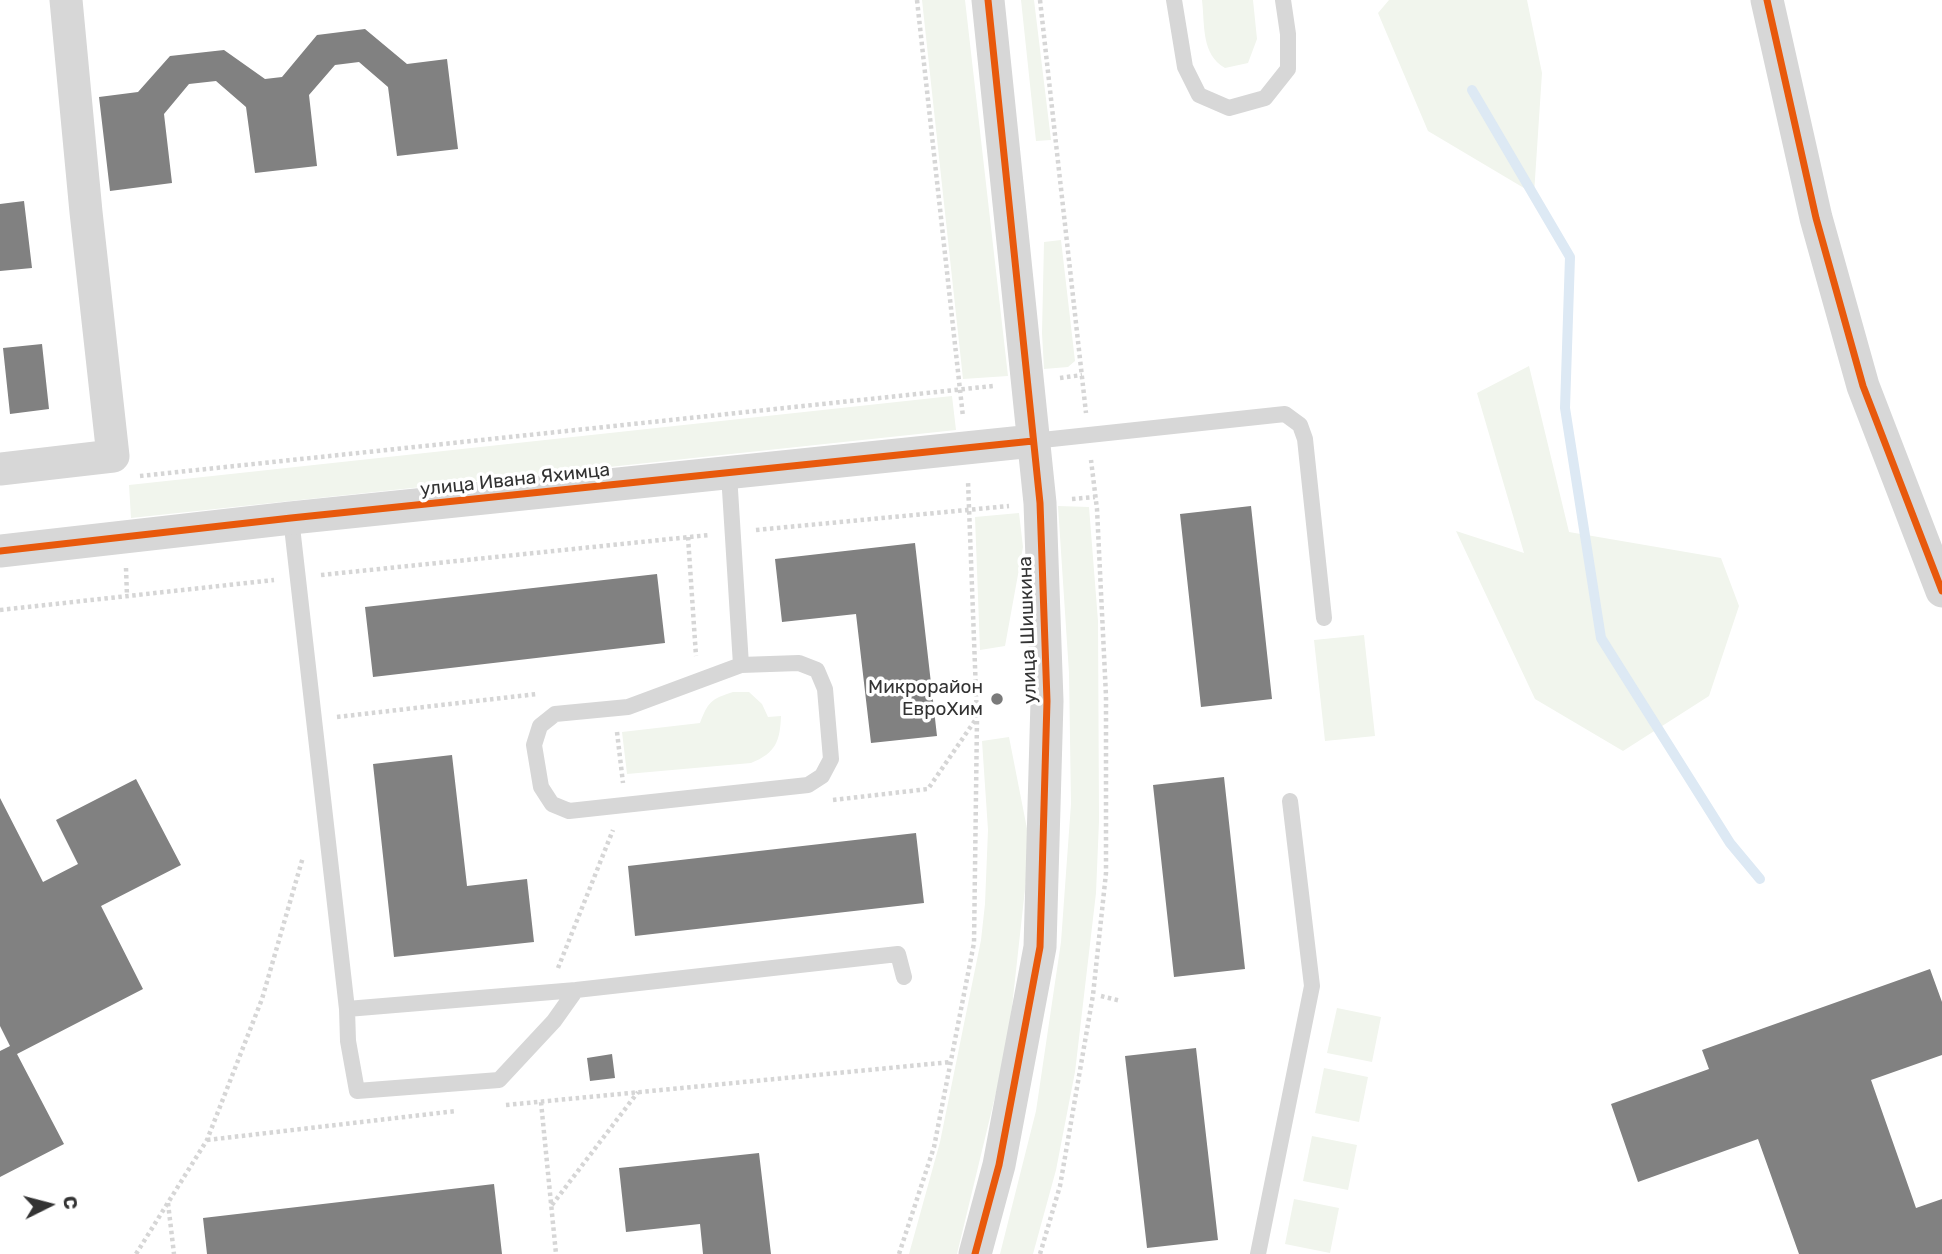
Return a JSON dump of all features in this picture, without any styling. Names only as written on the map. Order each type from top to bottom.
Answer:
[{"type":"street","points":[[0,469],[113,456],[66,0]]},
{"type":"street","name":"улица Шишкина","points":[[975,1254],[999,1165],[1040,947],[1047,701],[1040,503],[988,0]]},
{"type":"street","points":[[1767,0],[1816,218],[1863,386],[1942,591]]},
{"type":"street","name":"улица Ивана Яхимца","points":[[0,551],[1033,441]]},
{"type":"lane","points":[[1174,0],[1185,66],[1194,86],[1199,95],[1229,108],[1265,98],[1288,69],[1288,34],[1283,0]]},
{"type":"lane","points":[[1033,441],[1285,414],[1300,425],[1305,439],[1324,618]]},
{"type":"lane","points":[[729,474],[741,665]]},
{"type":"lane","points":[[291,518],[347,1009],[348,1041],[357,1091],[499,1080],[554,1021],[576,990]]},
{"type":"lane","points":[[799,663],[817,670],[825,689],[831,759],[822,776],[807,785],[569,811],[552,804],[541,787],[534,745],[540,726],[555,714],[628,707],[741,665],[799,663]]},
{"type":"lane","points":[[1258,1254],[1312,986],[1290,802]]},
{"type":"lane","points":[[347,1009],[548,993],[898,954],[904,977]]},
{"type":"path","points":[[917,0],[964,422]]},
{"type":"path","points":[[1040,0],[1096,497],[1106,696],[1106,873],[1093,995],[1060,1186],[1040,1254]]},
{"type":"path","points":[[133,476],[993,386]]},
{"type":"path","points":[[898,1254],[934,1147],[974,943],[977,719],[967,469]]},
{"type":"path","points":[[1060,501],[1096,497]]},
{"type":"path","points":[[0,610],[297,577],[1014,505]]},
{"type":"path","points":[[688,537],[696,658]]},
{"type":"path","points":[[314,719],[545,694]]},
{"type":"path","points":[[548,993],[615,825],[627,823],[615,709]]},
{"type":"path","points":[[832,800],[928,789],[977,719]]},
{"type":"path","points":[[136,1254],[207,1140],[262,999],[306,847]]},
{"type":"path","points":[[1101,996],[1121,1001]]},
{"type":"path","points":[[501,1106],[951,1062]]},
{"type":"path","points":[[552,1206],[638,1092]]},
{"type":"path","points":[[541,1101],[556,1254]]},
{"type":"path","points":[[207,1140],[461,1111]]},
{"type":"path","points":[[168,1203],[174,1254]]},
{"type":"shaded area","points":[[922,0],[965,0],[1008,376],[963,379]]},
{"type":"shaded area","points":[[1021,0],[1034,0],[1051,140],[1036,141]]},
{"type":"shaded area","points":[[1202,0],[1253,0],[1257,39],[1248,63],[1225,68],[1217,62],[1208,47]]},
{"type":"shaded area","points":[[1389,0],[1527,0],[1542,73],[1534,194],[1428,131],[1378,13]]},
{"type":"shaded area","points":[[1061,240],[1075,361],[1068,367],[1044,369],[1044,242]]},
{"type":"shaded area","points":[[1529,366],[1569,532],[1721,558],[1739,606],[1709,696],[1623,751],[1535,699],[1456,531],[1524,553],[1477,393]]},
{"type":"shaded area","points":[[952,396],[956,430],[131,518],[129,485]]},
{"type":"shaded area","points":[[1058,506],[1089,507],[1098,621],[1099,821],[1096,893],[1075,1072],[1056,1170],[1033,1254],[1000,1254],[1036,1111],[1061,942],[1071,804],[1069,673]]},
{"type":"shaded area","points":[[1019,513],[1023,547],[1005,646],[980,650],[975,517]]},
{"type":"shaded area","points":[[1364,635],[1375,736],[1325,741],[1314,640]]},
{"type":"shaded area","points":[[733,692],[749,692],[762,704],[768,717],[781,716],[778,739],[766,755],[751,763],[627,774],[622,732],[700,723],[711,702]]},
{"type":"shaded area","points":[[1009,737],[1030,844],[1008,1043],[957,1254],[909,1254],[940,1142],[981,940],[988,830],[982,741]]},
{"type":"shaded area","points":[[1337,1008],[1381,1017],[1372,1062],[1327,1053]]},
{"type":"shaded area","points":[[1324,1068],[1368,1077],[1359,1122],[1315,1113]]},
{"type":"shaded area","points":[[1312,1136],[1357,1145],[1348,1190],[1303,1181]]},
{"type":"shaded area","points":[[1294,1199],[1339,1208],[1330,1253],[1285,1244]]},
{"type":"building","points":[[365,29],[407,64],[447,59],[458,149],[397,156],[388,87],[359,62],[335,65],[309,95],[317,166],[255,173],[246,107],[216,81],[189,84],[164,114],[172,183],[110,191],[99,97],[138,92],[170,56],[224,50],[265,79],[282,77],[317,35]]},
{"type":"building","points":[[24,201],[32,268],[0,271],[0,204]]},
{"type":"building","points":[[42,344],[49,409],[10,414],[3,348]]},
{"type":"building","points":[[1251,506],[1272,699],[1201,707],[1180,514]]},
{"type":"building","points":[[915,543],[937,736],[871,743],[856,614],[782,622],[775,559]]},
{"type":"building","points":[[657,574],[665,643],[373,677],[365,607]]},
{"type":"building","points":[[452,755],[467,886],[527,879],[534,942],[394,957],[373,764]]},
{"type":"building","points":[[1224,777],[1245,969],[1174,977],[1153,785]]},
{"type":"building","points":[[136,779],[181,865],[101,906],[143,989],[17,1054],[64,1144],[0,1177],[0,1051],[10,1046],[0,1026],[0,798],[43,882],[78,864],[56,820]]},
{"type":"building","points":[[916,833],[924,903],[635,936],[628,866]]},
{"type":"building","points":[[1930,969],[1942,1002],[1942,1055],[1871,1080],[1916,1208],[1942,1199],[1942,1254],[1799,1254],[1758,1139],[1638,1182],[1611,1104],[1709,1069],[1702,1050]]},
{"type":"building","points":[[1196,1048],[1218,1240],[1147,1248],[1125,1056]]},
{"type":"building","points":[[612,1054],[615,1078],[590,1081],[587,1058]]},
{"type":"building","points":[[759,1153],[771,1254],[703,1254],[700,1224],[626,1232],[619,1168]]},
{"type":"building","points":[[494,1184],[502,1254],[207,1254],[203,1218]]},
{"type":"waterway","points":[[1472,90],[1570,257],[1565,408],[1601,638],[1730,843],[1760,879]]},
{"type":"cycle path","points":[[975,1254],[999,1165],[1040,947],[1047,701],[1040,503],[988,0]]},
{"type":"cycle path","points":[[1767,0],[1816,218],[1863,386],[1942,591]]},
{"type":"cycle path","points":[[0,551],[1033,441]]},
{"type":"place","name":"Микрорайон ЕвроХим","points":[[997,699]]}]
